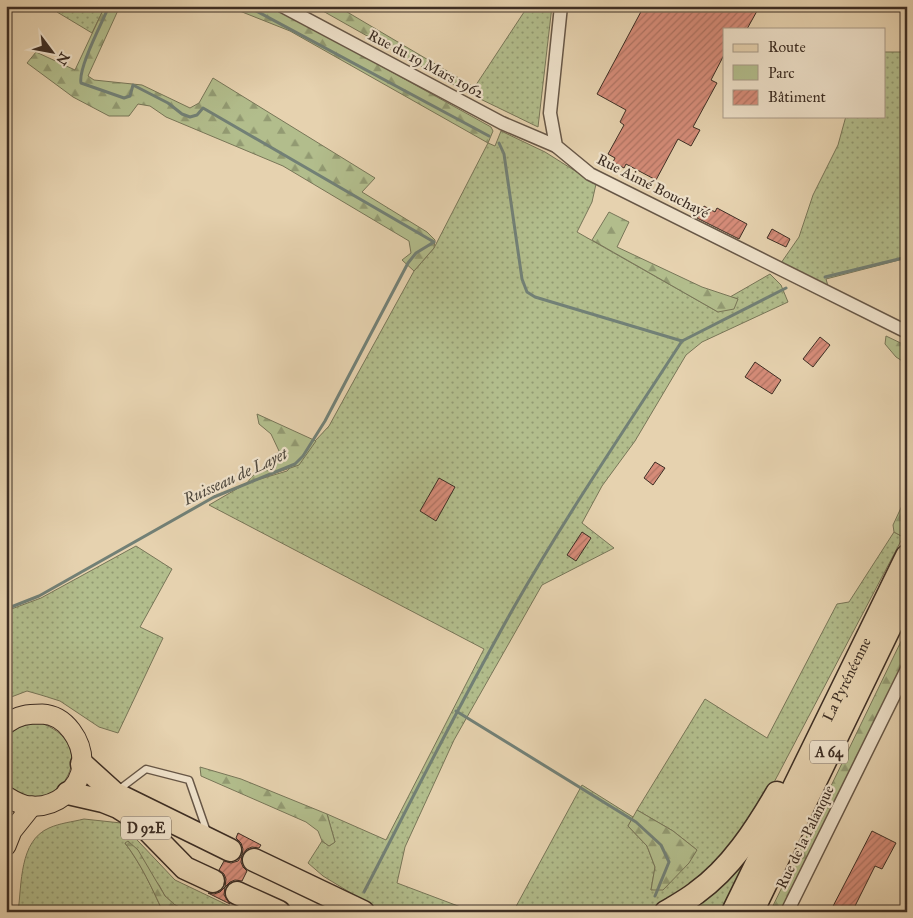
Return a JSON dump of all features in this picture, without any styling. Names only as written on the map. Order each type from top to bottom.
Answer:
[{"type":"highway","name":"La Pyrénéenne","points":[[733,912],[907,556]]},
{"type":"highway","name":"La Pyrénéenne","points":[[752,912],[907,592]]},
{"type":"highway","points":[[666,912],[704,887],[719,874],[738,852],[766,811],[819,716],[834,705]]},
{"type":"highway","name":"D 92E","points":[[82,764],[114,792],[230,850]]},
{"type":"highway","name":"D 92E","points":[[68,793],[103,801],[118,807],[137,819],[185,868],[213,882]]},
{"type":"highway","points":[[254,860],[363,912]]},
{"type":"highway","points":[[237,893],[279,912]]},
{"type":"main road","points":[[6,724],[14,718],[26,714],[49,715],[66,724],[76,737],[80,746],[82,764],[78,780],[68,793],[50,804],[32,806],[20,804],[6,796]]},
{"type":"main road","points":[[6,846],[12,831],[32,806]]},
{"type":"street","name":"Rue du 19 Mars 1962","points":[[282,6],[502,123],[556,146]]},
{"type":"street","points":[[556,146],[550,113],[561,6]]},
{"type":"street","name":"Rue Aimé Bouchayé","points":[[556,146],[590,174],[907,332]]},
{"type":"street","name":"Rue de la Palanque","points":[[787,912],[907,669]]},
{"type":"lane","points":[[114,792],[146,769],[189,780],[210,840]]},
{"type":"green space","points":[[60,6],[105,6],[92,33],[57,12]]},
{"type":"green space","points":[[105,6],[120,6],[88,76],[94,80],[142,85],[190,108],[199,103],[213,78],[375,178],[362,192],[427,232],[435,240],[434,248],[414,271],[402,260],[411,253],[409,241],[283,166],[166,117],[150,106],[138,104],[129,116],[109,116],[73,97],[27,63],[36,52],[75,70]]},
{"type":"green space","points":[[227,6],[273,6],[491,127],[493,131],[488,143],[290,31]]},
{"type":"green space","points":[[314,6],[337,6],[474,87],[470,94]]},
{"type":"green space","points":[[528,6],[552,6],[538,127],[470,94]]},
{"type":"green space","points":[[886,52],[907,52],[907,258],[826,279],[828,286],[781,263],[799,237],[813,195],[838,145],[845,118],[886,118]]},
{"type":"green space","points":[[501,131],[545,152],[596,184],[592,202],[577,232],[718,312],[738,299],[730,297],[770,274],[781,285],[788,302],[702,342],[686,355],[635,441],[602,486],[582,523],[614,548],[542,585],[454,740],[405,847],[397,883],[474,912],[382,912],[323,876],[308,863],[322,841],[329,846],[335,842],[327,814],[386,840],[484,649],[209,505],[247,483],[287,471],[329,426],[414,271],[434,248],[488,143],[495,146]]},
{"type":"green space","points":[[609,212],[629,222],[617,247],[702,287],[738,299],[734,309],[718,312],[592,240]]},
{"type":"green space","points":[[886,336],[907,346],[907,364],[896,357],[885,344]]},
{"type":"green space","points":[[257,414],[316,441],[299,465],[247,483],[279,451],[271,434],[259,424]]},
{"type":"green space","points":[[907,495],[907,529],[903,537],[894,532],[893,525]]},
{"type":"green space","points":[[894,532],[903,537],[760,809],[712,870],[652,912],[513,912],[582,785],[633,817],[628,826],[647,846],[655,867],[651,890],[697,850],[673,831],[637,810],[705,699],[767,738],[837,604],[849,602]]},
{"type":"green space","points":[[136,546],[172,569],[140,627],[163,638],[118,733],[99,727],[60,701],[41,695],[27,691],[6,699],[6,611],[41,598]]},
{"type":"green space","points":[[907,629],[907,660],[780,912],[770,912]]},
{"type":"green space","points":[[41,723],[61,735],[70,750],[71,765],[65,780],[54,792],[39,797],[23,796],[6,784],[6,736],[22,726]]},
{"type":"green space","points":[[200,767],[241,779],[327,814],[335,842],[329,846],[322,841],[318,831],[306,822],[201,776]]},
{"type":"green space","points":[[637,810],[673,831],[697,850],[689,863],[663,890],[651,890],[655,867],[647,846],[628,826]]},
{"type":"green space","points":[[84,819],[121,823],[175,880],[242,912],[190,912],[175,905],[165,896],[159,885],[125,843],[141,868],[163,912],[18,912],[24,864],[32,843],[39,834],[49,828]]},
{"type":"green space","points":[[757,837],[722,912],[674,912]]},
{"type":"green space","points":[[128,841],[138,850],[165,896],[175,905],[190,912],[163,912],[141,868],[125,843]]},
{"type":"building","points":[[644,6],[749,6],[757,11],[748,28],[723,28],[723,57],[711,80],[717,83],[693,127],[700,130],[691,146],[678,139],[656,180],[626,164],[624,168],[613,162],[615,158],[608,154],[624,125],[620,122],[626,110],[597,94]]},
{"type":"building","points":[[704,206],[715,212],[717,208],[747,224],[739,239],[697,218]]},
{"type":"building","points":[[772,229],[790,239],[786,247],[767,238]]},
{"type":"building","points":[[820,337],[830,345],[813,367],[803,359]]},
{"type":"building","points":[[755,362],[781,380],[772,394],[745,377]]},
{"type":"building","points":[[655,462],[665,468],[653,485],[644,478]]},
{"type":"building","points":[[439,478],[455,487],[436,521],[420,511]]},
{"type":"building","points":[[582,532],[591,538],[576,561],[567,555]]},
{"type":"building","points":[[872,831],[896,843],[882,869],[875,866],[852,912],[830,912]]},
{"type":"building","points":[[238,833],[261,845],[259,848],[252,847],[247,849],[242,855],[241,843],[236,838]]},
{"type":"building","points":[[242,855],[241,862],[247,871],[242,881],[235,880],[225,887],[226,879],[219,870],[224,861],[231,863],[238,861]]},
{"type":"building","points":[[225,887],[224,895],[230,904],[208,893],[220,892]]},
{"type":"waterway","name":"Ruisseau de Layet","points":[[6,609],[39,596],[214,497],[295,464],[303,456],[325,421],[408,263],[416,253],[434,242],[203,108],[197,115],[190,117],[133,85],[130,96],[124,98],[81,83],[83,67],[109,6]]},
{"type":"waterway","points":[[247,6],[489,136]]},
{"type":"waterway","points":[[499,143],[504,154],[522,279],[527,292],[535,297],[682,341]]},
{"type":"waterway","name":"Ruisseau de Layet","points":[[825,277],[907,257]]},
{"type":"waterway","name":"Ruisseau de Layet","points":[[682,341],[786,288]]},
{"type":"waterway","points":[[364,892],[456,713],[514,607],[575,506],[682,341]]},
{"type":"waterway","points":[[456,711],[636,822],[661,845],[669,862],[655,896]]}]
